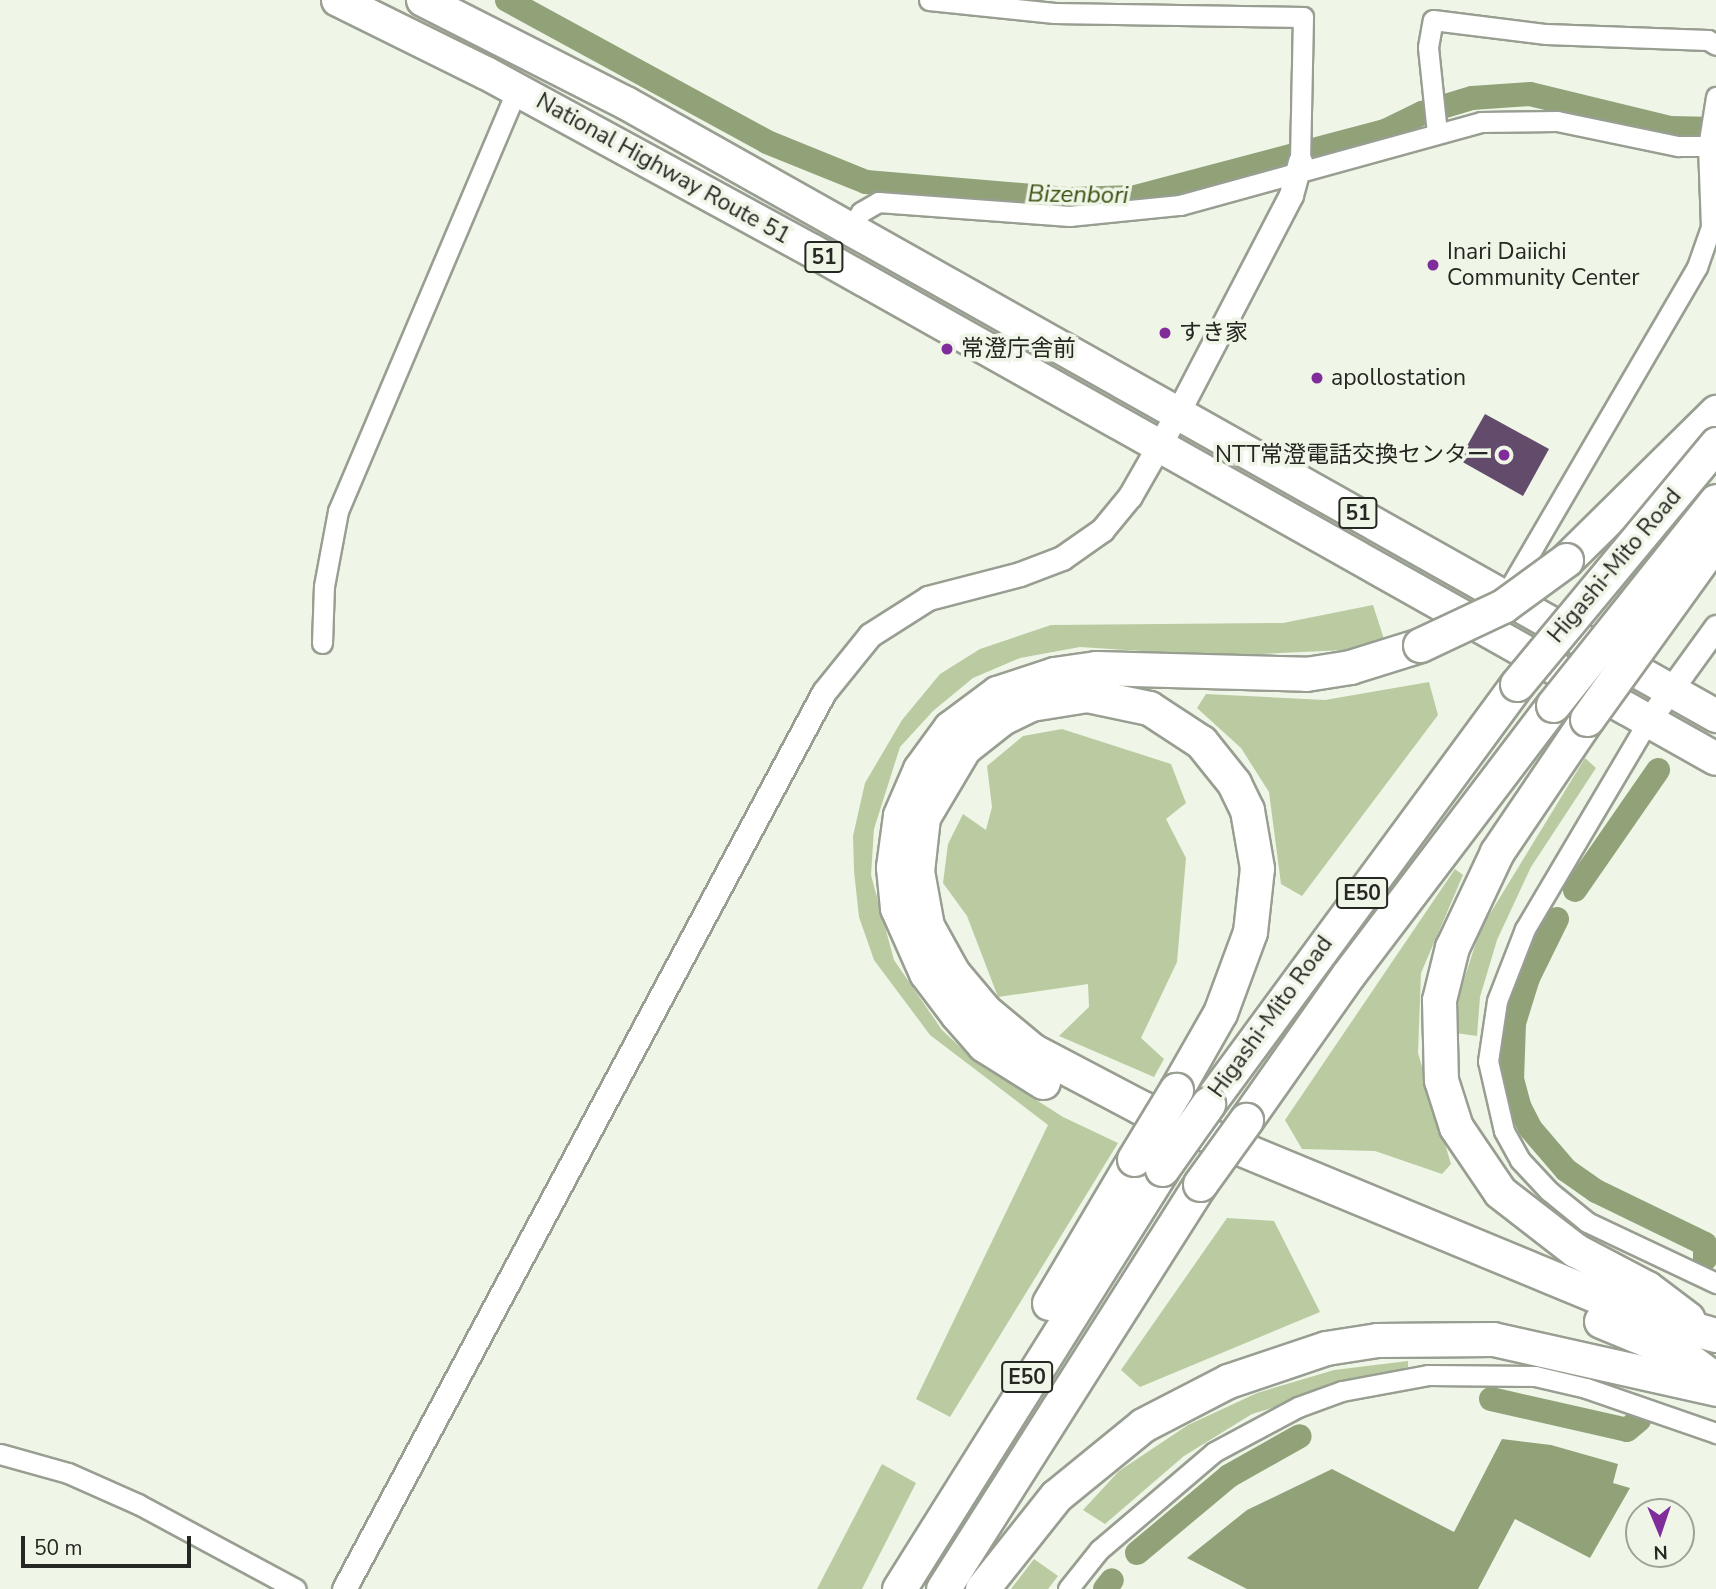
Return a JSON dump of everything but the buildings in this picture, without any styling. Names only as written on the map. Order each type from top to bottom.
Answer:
[{"type":"highway","name":"National Highway Route 51","points":[[338,0],[516,89],[1160,445],[1716,759]]},
{"type":"highway","name":"National Highway Route 51","points":[[423,0],[626,103],[1177,414],[1506,594],[1716,716]]},
{"type":"highway","points":[[1716,412],[1588,543],[1545,577],[1491,613],[1420,645],[1374,661],[1306,674],[1096,668],[1024,681],[997,693],[950,729],[920,769],[900,814],[892,867],[908,937],[926,973],[984,1045],[1038,1079],[1250,1176],[1681,1353],[1716,1380]]},
{"type":"highway","name":"Higashi-Mito Road","points":[[1148,1164],[1208,1104],[1517,684],[1716,444]]},
{"type":"highway","name":"Higashi-Mito Road","points":[[943,1589],[1200,1184],[1348,975],[1553,705],[1716,501]]},
{"type":"highway","points":[[1709,1332],[1647,1288],[1544,1229],[1500,1192],[1456,1127],[1441,1080],[1439,1000],[1452,947],[1497,852],[1587,719],[1716,540]]},
{"type":"highway","points":[[897,1589],[925,1519],[1148,1164],[1176,1090],[1220,1013],[1250,932],[1257,867],[1247,810],[1234,783],[1201,741],[1149,708],[1087,695],[1031,704],[1002,718],[964,748],[923,817],[917,871],[927,926],[953,973],[985,1011],[1032,1050],[1140,1107],[1638,1313],[1709,1332]]},
{"type":"highway","points":[[982,1589],[1056,1496],[1143,1425],[1228,1381],[1326,1348],[1377,1340],[1493,1339],[1716,1389]]},
{"type":"street","points":[[344,1589],[708,900],[844,662],[870,635],[928,598],[1062,558],[1102,530],[1160,445],[1177,414],[1299,168],[1303,17],[1054,13],[929,0]]},
{"type":"street","points":[[1437,133],[1428,47],[1433,20],[1546,34],[1708,40],[1716,45]]},
{"type":"street","points":[[322,643],[330,539],[338,511],[516,89]]},
{"type":"street","points":[[1506,594],[1698,267],[1711,227],[1711,143],[1715,101]]},
{"type":"street","points":[[849,230],[861,212],[878,202],[1069,216],[1120,215],[1437,133],[1523,118],[1711,143]]},
{"type":"street","points":[[1716,627],[1648,721],[1525,929],[1497,1001],[1488,1061],[1504,1131],[1520,1160],[1549,1191],[1587,1222],[1716,1283]]},
{"type":"street","points":[[1068,1589],[1099,1550],[1214,1452],[1298,1407],[1342,1391],[1428,1375],[1535,1376],[1587,1388],[1716,1433]]},
{"type":"street","points":[[0,1454],[68,1474],[138,1504],[296,1589]]},
{"type":"shaded area","points":[[1373,605],[1384,639],[1345,650],[1218,656],[1080,647],[1020,658],[973,678],[933,711],[900,747],[874,829],[871,875],[894,960],[942,1030],[974,1060],[1063,1117],[1118,1143],[950,1417],[916,1399],[1048,1125],[930,1035],[874,960],[859,917],[854,871],[853,836],[865,783],[902,720],[940,674],[980,649],[1051,625],[1283,623]]},
{"type":"shaded area","points":[[1429,682],[1438,715],[1302,896],[1281,884],[1269,792],[1241,748],[1197,708],[1206,694],[1325,700]]},
{"type":"shaded area","points":[[1062,729],[1171,764],[1186,803],[1166,819],[1186,858],[1177,962],[1141,1038],[1164,1059],[1154,1077],[1059,1036],[1089,1007],[1088,984],[998,997],[967,916],[943,883],[948,844],[963,814],[986,830],[992,807],[987,766],[1023,736]]},
{"type":"shaded area","points":[[1585,758],[1596,768],[1531,867],[1497,940],[1480,997],[1477,1036],[1456,1033],[1459,995],[1480,930]]},
{"type":"shaded area","points":[[1455,869],[1463,875],[1421,973],[1418,1053],[1451,1164],[1442,1174],[1375,1151],[1302,1149],[1285,1120]]},
{"type":"shaded area","points":[[1227,1218],[1274,1221],[1320,1312],[1140,1387],[1121,1370]]},
{"type":"shaded area","points":[[1408,1361],[1408,1367],[1252,1414],[1184,1456],[1105,1524],[1083,1510],[1119,1471],[1188,1425],[1257,1393],[1334,1370]]},
{"type":"shaded area","points":[[1502,1439],[1551,1445],[1618,1464],[1613,1483],[1630,1488],[1590,1558],[1515,1519],[1478,1589],[1247,1589],[1187,1558],[1247,1510],[1332,1469],[1454,1532]]},
{"type":"shaded area","points":[[882,1464],[916,1483],[862,1589],[817,1589]]},
{"type":"shaded area","points":[[1034,1559],[1058,1576],[1048,1589],[1011,1589]]},
{"type":"waterway","name":"Bizenbori","points":[[507,0],[767,142],[866,182],[1070,199],[1135,197],[1385,131],[1422,113],[1472,98],[1530,94],[1671,128],[1716,129]]},
{"type":"waterway","points":[[1575,890],[1658,770]]},
{"type":"waterway","points":[[1557,919],[1528,978],[1514,1023],[1512,1079],[1519,1106],[1530,1128],[1566,1170],[1596,1191],[1705,1244],[1705,1259]]},
{"type":"waterway","points":[[1491,1399],[1627,1430],[1639,1420]]},
{"type":"waterway","points":[[1137,1553],[1229,1476],[1300,1436]]},
{"type":"waterway","points":[[1105,1589],[1112,1580]]},
{"type":"place","name":"Inari Daiichi Community Center","points":[[1433,265]]},
{"type":"place","name":"すき家","points":[[1165,333]]},
{"type":"place","name":"常澄庁舎前","points":[[947,349]]},
{"type":"place","name":"apollostation","points":[[1317,378]]},
{"type":"place","name":"NTT常澄電話交換センター","points":[[1504,455]]}]
